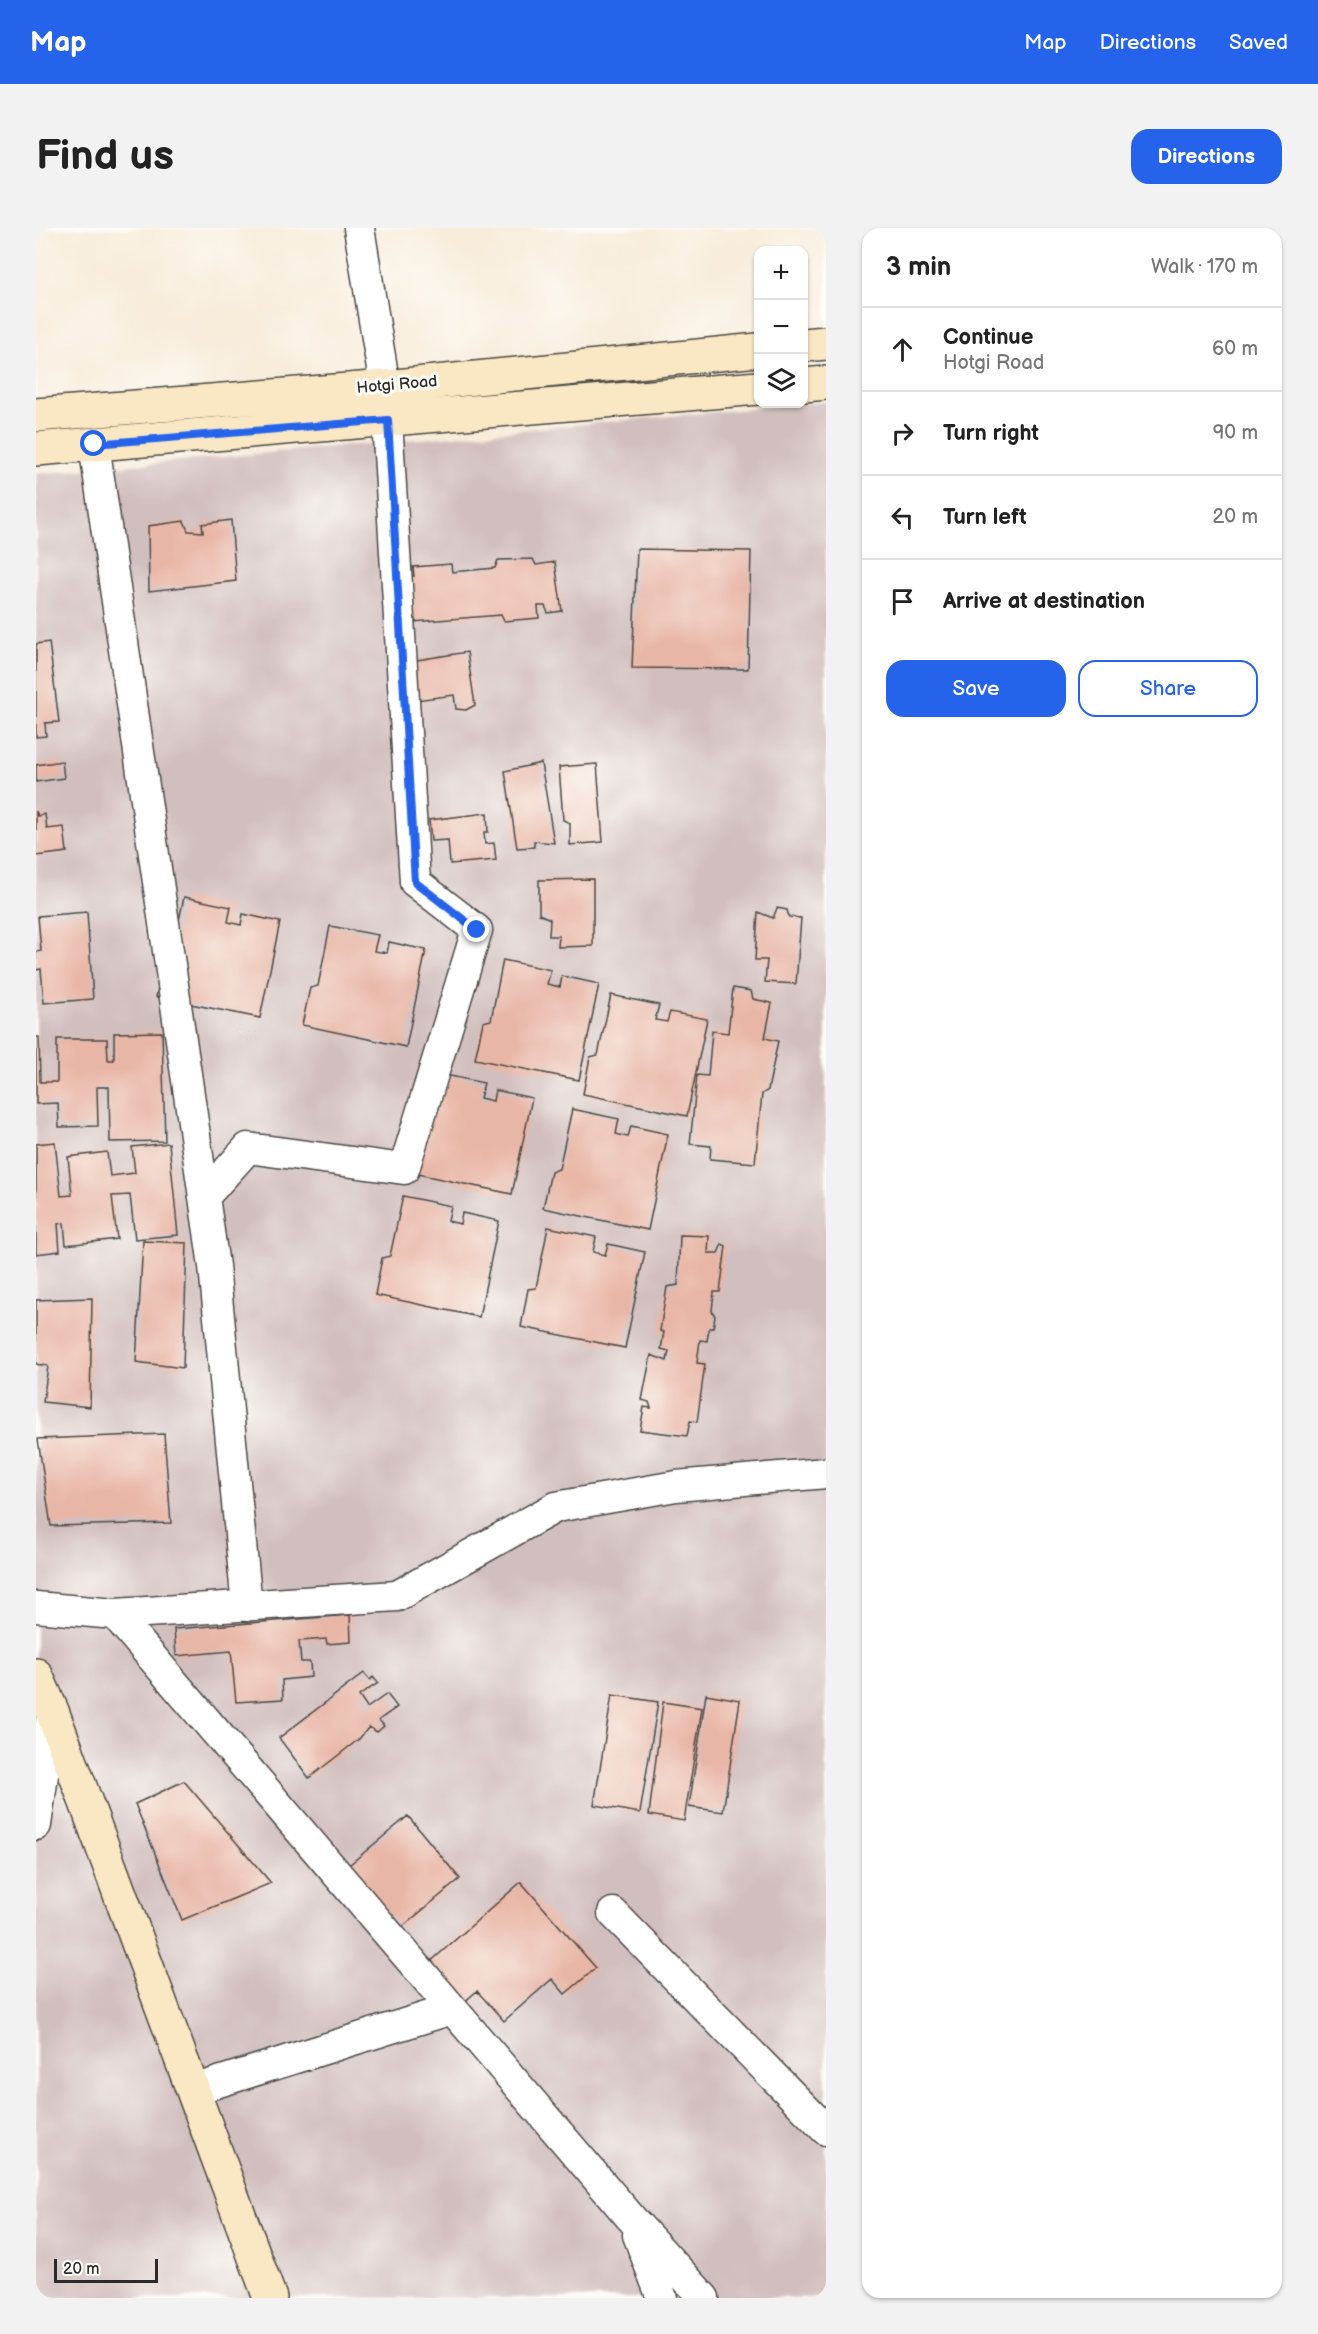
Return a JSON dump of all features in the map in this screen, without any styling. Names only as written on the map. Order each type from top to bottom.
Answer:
[{"type":"main road","points":[[808,345],[826,343]]},
{"type":"main road","name":"Hotgi Road","points":[[36,415],[385,387],[754,350]]},
{"type":"main road","points":[[808,384],[826,383]]},
{"type":"main road","name":"Hotgi Road","points":[[36,450],[754,388]]},
{"type":"main road","points":[[36,1675],[52,1711],[270,2298]]},
{"type":"street","points":[[204,1197],[248,1148],[404,1169],[477,930],[415,882],[388,420],[385,387],[359,228]]},
{"type":"street","points":[[94,444],[214,1266],[248,1606]]},
{"type":"street","points":[[36,1607],[115,1614],[398,1596],[556,1507],[676,1486],[826,1473]]},
{"type":"street","points":[[115,1614],[631,2218],[704,2298]]},
{"type":"street","points":[[36,1826],[52,1711]]},
{"type":"street","points":[[613,1914],[826,2130]]},
{"type":"street","points":[[193,2090],[452,2009]]},
{"type":"street","points":[[631,2218],[662,2298]]},
{"type":"shaded area","points":[[826,402],[826,2298],[36,2298],[36,474],[760,408],[808,408],[808,404]]},
{"type":"building","points":[[231,520],[236,581],[149,591],[148,526],[184,521],[188,531],[203,532],[202,524]]},
{"type":"building","points":[[637,549],[751,551],[748,669],[632,668]]},
{"type":"building","points":[[533,559],[536,565],[555,562],[562,611],[548,613],[545,606],[538,606],[539,618],[504,621],[501,615],[400,623],[397,578],[414,576],[413,567],[451,564],[452,572],[495,568],[498,560]]},
{"type":"building","points":[[49,642],[59,722],[45,723],[46,736],[36,737],[36,644]]},
{"type":"building","points":[[467,652],[475,705],[466,710],[456,709],[454,695],[416,700],[411,661]]},
{"type":"building","points":[[62,761],[64,778],[36,782],[36,765]]},
{"type":"building","points":[[541,763],[554,843],[534,841],[534,847],[517,848],[505,771]]},
{"type":"building","points":[[597,764],[603,842],[570,845],[570,823],[563,820],[559,767]]},
{"type":"building","points":[[36,811],[38,816],[45,814],[47,829],[64,827],[67,852],[36,856]]},
{"type":"building","points":[[487,813],[488,832],[484,832],[485,844],[494,843],[496,860],[450,864],[448,840],[431,841],[429,820]]},
{"type":"building","points":[[593,879],[593,946],[558,947],[559,936],[549,936],[550,919],[539,914],[539,880]]},
{"type":"building","points":[[184,897],[231,907],[228,922],[241,925],[243,914],[280,922],[260,1018],[156,997],[164,959],[171,958]]},
{"type":"building","points":[[777,908],[787,910],[789,917],[801,918],[796,984],[765,982],[767,960],[755,960],[758,912],[773,918]]},
{"type":"building","points":[[87,912],[93,999],[44,1003],[41,969],[36,970],[36,952],[41,951],[38,916]]},
{"type":"building","points":[[330,926],[378,935],[374,951],[387,953],[389,942],[426,950],[406,1047],[302,1025],[310,988],[318,986]]},
{"type":"building","points":[[503,960],[551,970],[547,984],[560,987],[562,976],[599,984],[579,1080],[475,1059],[483,1022],[491,1020]]},
{"type":"building","points":[[733,988],[751,991],[753,999],[772,1003],[765,1038],[778,1041],[768,1090],[762,1094],[755,1163],[710,1159],[711,1146],[690,1144],[697,1075],[708,1076],[712,1031],[728,1033]]},
{"type":"building","points":[[611,995],[659,1005],[655,1020],[667,1022],[670,1012],[707,1019],[687,1116],[583,1094],[590,1057],[598,1055]]},
{"type":"building","points":[[162,1032],[165,1141],[110,1142],[109,1087],[97,1087],[98,1126],[59,1127],[58,1103],[36,1104],[36,1037],[39,1037],[40,1082],[57,1082],[57,1039],[107,1039],[108,1060],[114,1060],[114,1033]]},
{"type":"building","points":[[436,1073],[484,1083],[480,1098],[493,1101],[495,1090],[532,1098],[512,1194],[408,1172]]},
{"type":"building","points":[[572,1109],[619,1119],[616,1134],[628,1137],[631,1126],[668,1134],[648,1230],[543,1208],[551,1172],[559,1169]]},
{"type":"building","points":[[55,1142],[61,1196],[72,1195],[68,1157],[107,1152],[110,1176],[135,1173],[132,1147],[169,1143],[178,1235],[135,1239],[130,1195],[112,1196],[117,1239],[66,1245],[64,1223],[58,1224],[60,1251],[36,1254],[36,1144]]},
{"type":"building","points":[[403,1196],[451,1206],[448,1221],[460,1224],[462,1213],[499,1221],[479,1317],[375,1295],[382,1258],[390,1256]]},
{"type":"building","points":[[548,1227],[596,1237],[593,1252],[605,1255],[608,1244],[645,1252],[625,1348],[521,1327],[528,1289],[536,1288]]},
{"type":"building","points":[[680,1235],[709,1236],[708,1253],[718,1253],[722,1244],[726,1246],[720,1292],[714,1292],[713,1328],[709,1328],[707,1341],[700,1340],[697,1363],[705,1364],[697,1422],[690,1421],[687,1436],[640,1430],[644,1407],[651,1408],[649,1402],[642,1400],[651,1355],[667,1361],[669,1351],[661,1349],[664,1332],[660,1331],[667,1287],[678,1285]]},
{"type":"building","points":[[143,1241],[187,1243],[183,1368],[136,1362]]},
{"type":"building","points":[[92,1298],[90,1407],[43,1402],[48,1366],[36,1364],[36,1300]]},
{"type":"building","points":[[164,1434],[171,1523],[51,1526],[38,1439]]},
{"type":"building","points":[[350,1615],[351,1642],[327,1644],[326,1639],[299,1641],[301,1662],[310,1662],[311,1677],[282,1680],[283,1699],[236,1702],[231,1651],[176,1656],[174,1629]]},
{"type":"building","points":[[364,1673],[370,1680],[373,1677],[378,1683],[359,1696],[367,1708],[387,1694],[397,1707],[379,1720],[384,1726],[377,1732],[369,1727],[359,1739],[309,1778],[279,1738]]},
{"type":"building","points":[[706,1694],[740,1700],[723,1812],[689,1807]]},
{"type":"building","points":[[612,1695],[658,1702],[640,1813],[594,1805]]},
{"type":"building","points":[[663,1702],[702,1708],[684,1821],[649,1815]]},
{"type":"building","points":[[184,1781],[271,1883],[182,1920],[135,1804]]},
{"type":"building","points":[[408,1816],[460,1879],[401,1928],[349,1865]]},
{"type":"building","points":[[521,1882],[596,1968],[565,1994],[552,1979],[504,2021],[477,1991],[455,2010],[421,1970]]},
{"type":"route","points":[[94,444],[388,420],[415,882],[477,930]]}]
